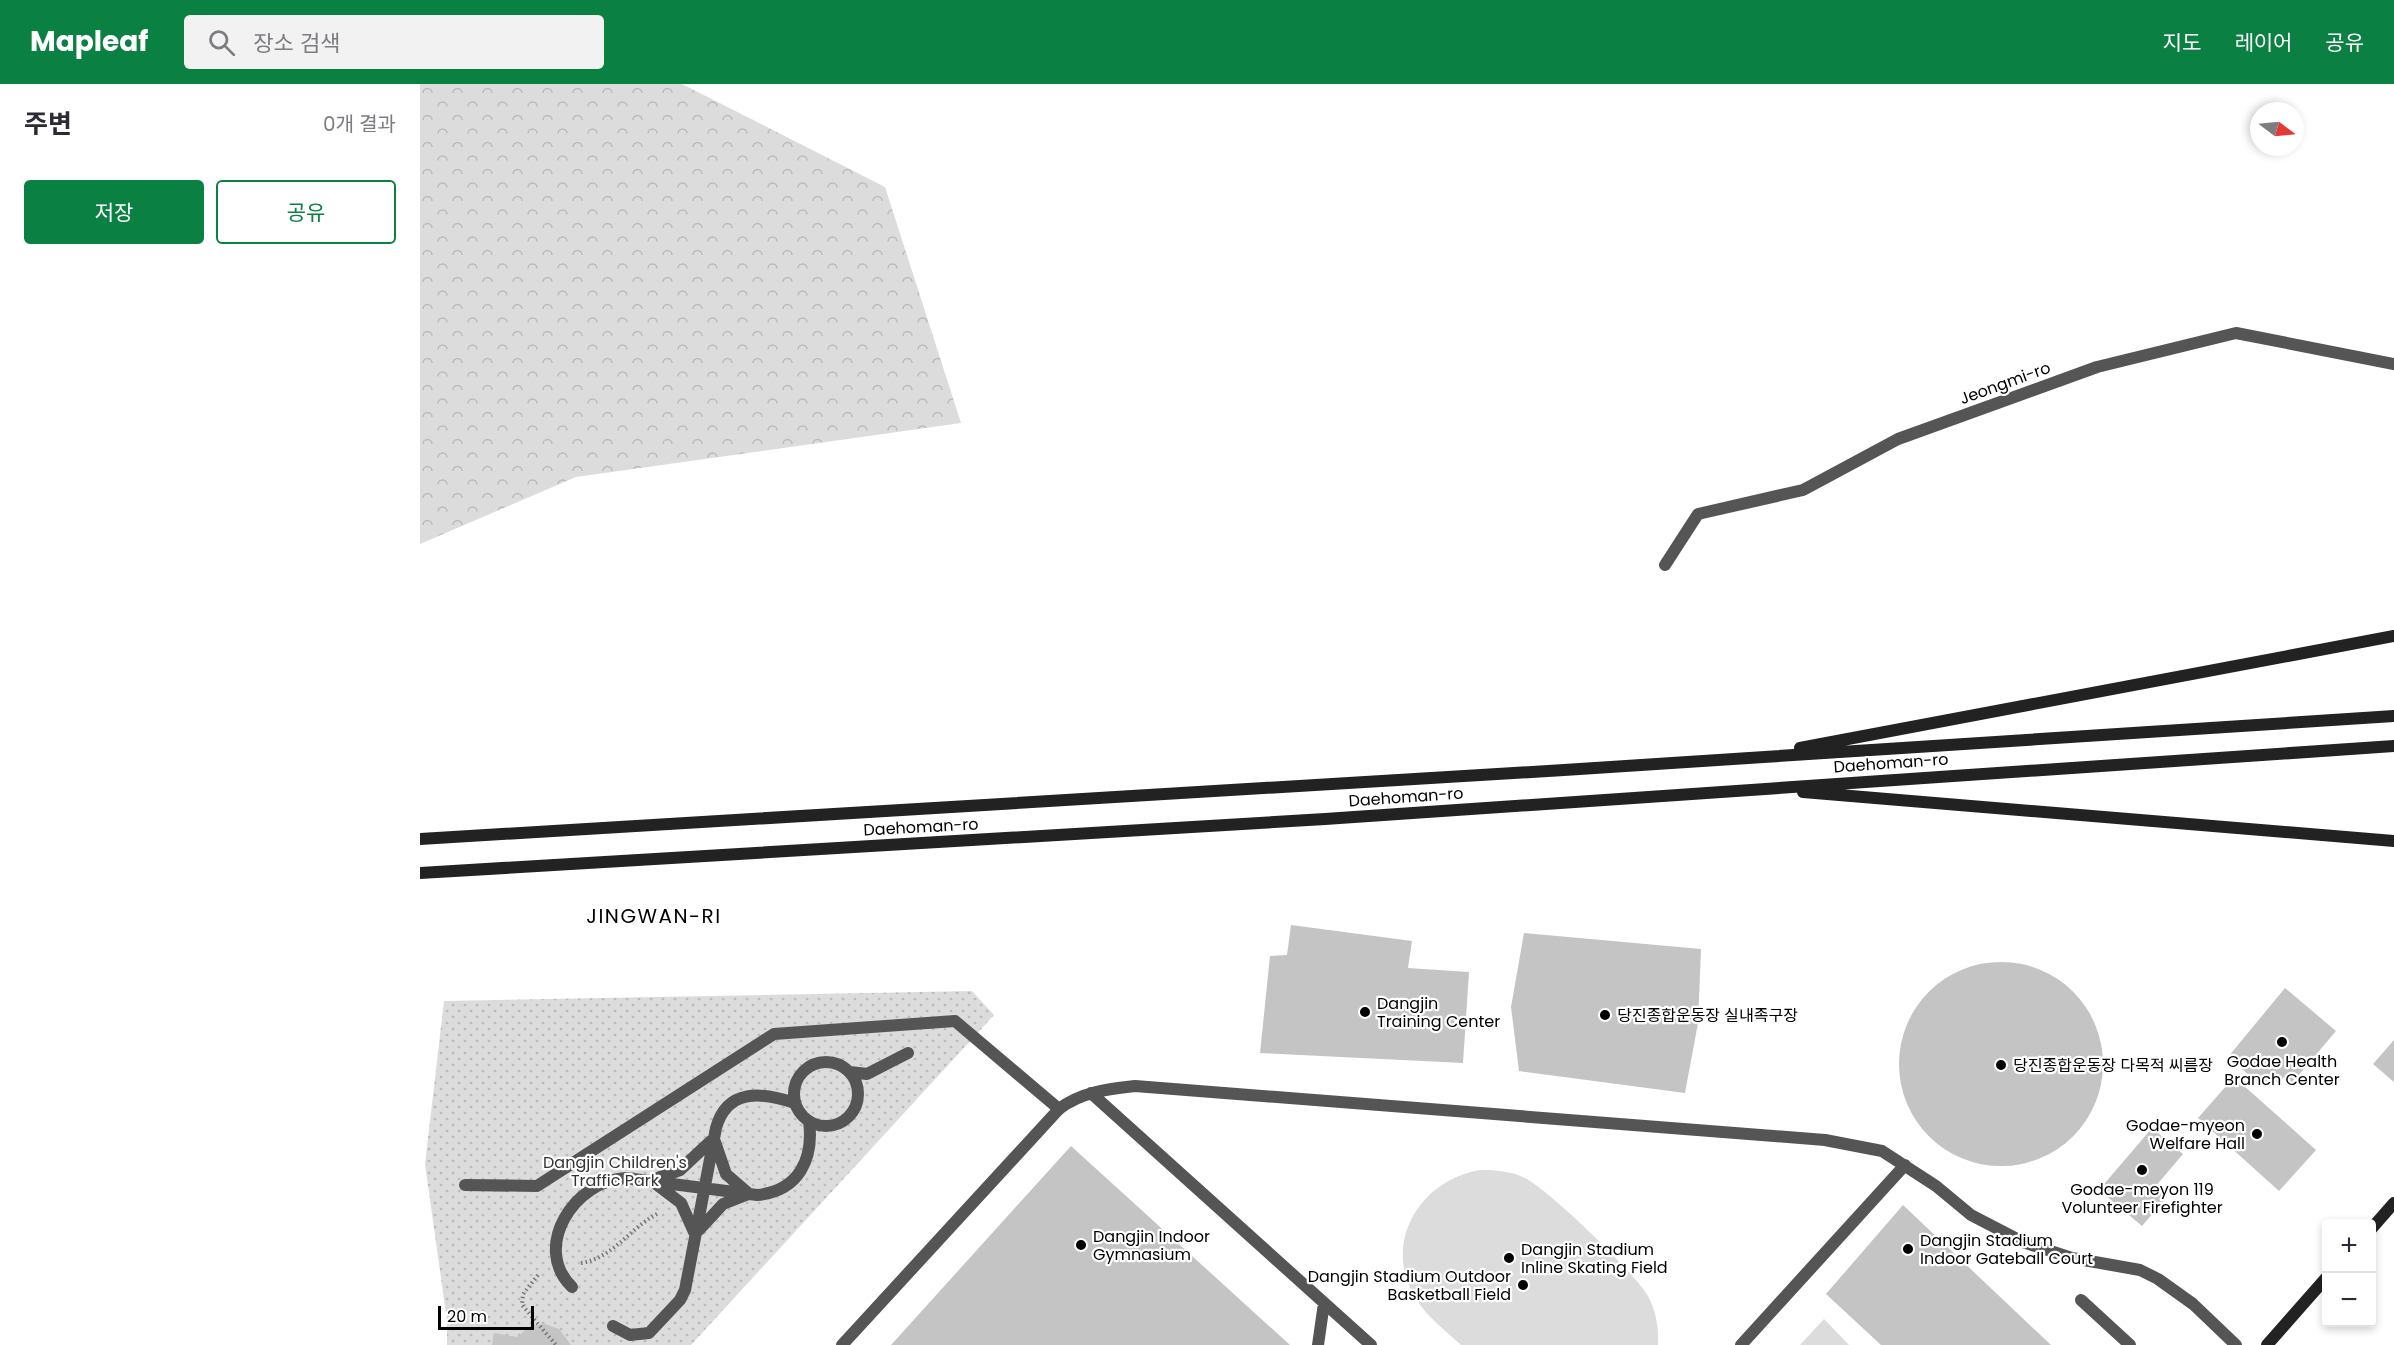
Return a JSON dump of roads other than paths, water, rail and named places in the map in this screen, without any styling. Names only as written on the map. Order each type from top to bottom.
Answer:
[{"type":"main road","points":[[1746,759],[2394,636]]},
{"type":"main road","name":"Daehoman-ro","points":[[420,839],[1746,759],[2394,716]]},
{"type":"main road","name":"Daehoman-ro","points":[[420,873],[1325,819],[2394,746]]},
{"type":"main road","points":[[1763,789],[2394,841]]},
{"type":"main road","points":[[2376,1223],[2394,1203]]},
{"type":"main road","points":[[2267,1345],[2322,1283]]},
{"type":"street","name":"Jeongmi-ro","points":[[1665,565],[1698,514],[1803,490],[1898,439],[2097,366],[2236,333],[2394,364]]},
{"type":"street","points":[[465,1185],[537,1186],[774,1034],[955,1021],[1059,1109]]},
{"type":"street","points":[[774,1096],[795,1084],[806,1068],[822,1062],[838,1064],[850,1072],[867,1074],[908,1053]]},
{"type":"street","points":[[850,1072],[858,1092]]},
{"type":"street","points":[[795,1084],[795,1102],[801,1115],[809,1121],[824,1126],[838,1124],[848,1117],[855,1108],[858,1092],[867,1074]]},
{"type":"street","points":[[842,1345],[1059,1109],[1071,1100],[1091,1094],[1136,1086],[1825,1140],[1882,1151],[1905,1165],[1971,1215],[2003,1234],[2046,1250],[2121,1265],[2158,1279],[2193,1304],[2236,1345]]},
{"type":"street","points":[[1091,1094],[1371,1345]]},
{"type":"street","points":[[613,1326],[630,1335],[645,1335],[651,1332],[683,1295],[714,1134],[720,1115],[732,1101],[740,1098],[774,1096],[795,1102]]},
{"type":"street","points":[[809,1121],[812,1141]]},
{"type":"street","points":[[572,1287],[556,1265],[554,1250],[558,1232],[565,1216],[577,1202],[606,1181],[626,1178],[750,1194],[770,1194],[790,1182],[804,1166],[812,1141],[824,1126]]},
{"type":"street","points":[[647,1180],[665,1177],[687,1166],[707,1147],[714,1134]]},
{"type":"street","points":[[714,1134],[717,1153],[726,1174],[750,1194]]},
{"type":"street","points":[[1741,1345],[1905,1165]]},
{"type":"street","points":[[647,1180],[670,1192],[681,1203],[689,1215],[695,1237]]},
{"type":"street","points":[[695,1237],[708,1218],[723,1204],[750,1194]]},
{"type":"street","points":[[2081,1300],[2130,1345]]},
{"type":"street","points":[[1318,1345],[1324,1303]]},
{"type":"place","name":"Dangjin Training Center","points":[[1365,1012]]},
{"type":"place","name":"당진종합운동장 실내족구장","points":[[1605,1015]]},
{"type":"place","name":"Godae Health Branch Center","points":[[2282,1042]]},
{"type":"place","name":"당진종합운동장 다목적 씨름장","points":[[2001,1065]]},
{"type":"place","name":"Godae-myeon Welfare Hall","points":[[2257,1134]]},
{"type":"place","name":"Godae-meyon 119 Volunteer Firefighter","points":[[2142,1170]]},
{"type":"place","name":"Dangjin Indoor Gymnasium","points":[[1081,1245]]},
{"type":"place","name":"Dangjin Stadium Indoor Gateball Court","points":[[1908,1249]]},
{"type":"place","name":"Dangjin Stadium Inline Skating Field","points":[[1509,1258]]},
{"type":"place","name":"Dangjin Stadium Outdoor Basketball Field","points":[[1523,1285]]},
{"type":"district","name":"JINGWAN-RI","points":[[654,916]]},
{"type":"park label","name":"Dangjin Children's Traffic Park","points":[[615,1171]]}]
